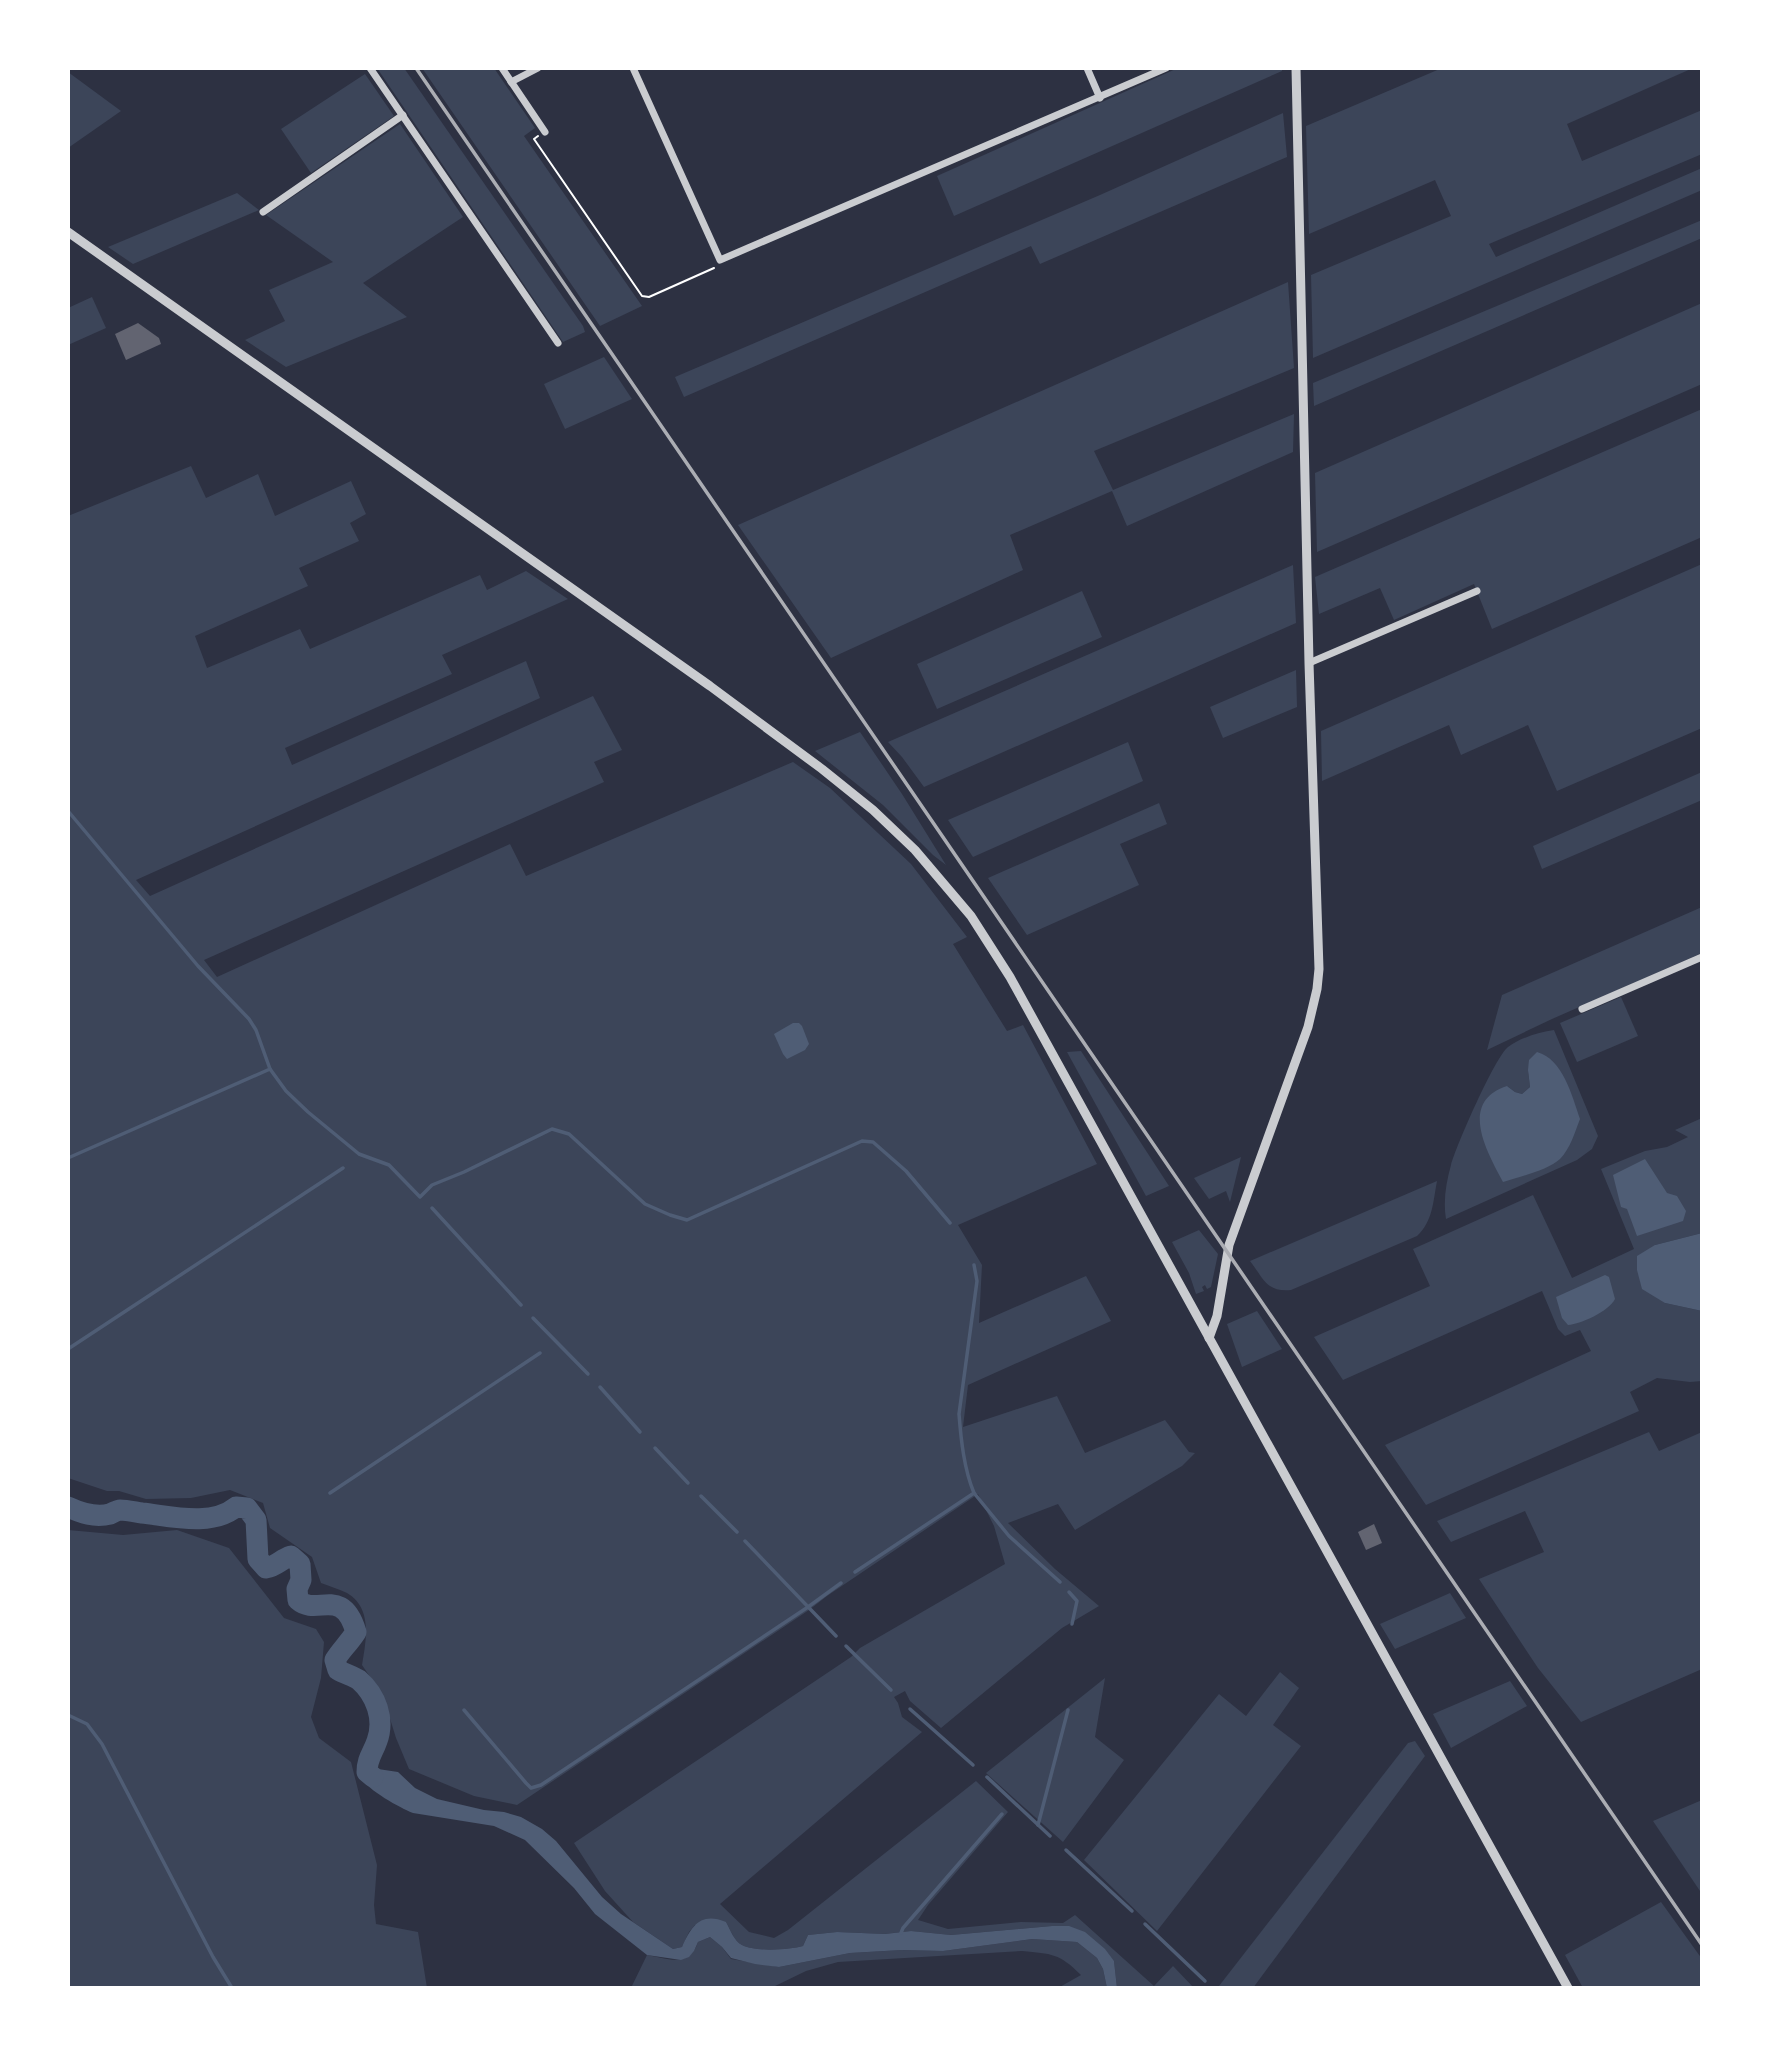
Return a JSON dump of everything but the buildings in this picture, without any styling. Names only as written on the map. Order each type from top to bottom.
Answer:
[{"type":"street","points":[[370,68],[558,343]]},
{"type":"street","points":[[502,68],[545,132]]},
{"type":"street","points":[[511,82],[538,68]]},
{"type":"street","points":[[633,68],[720,260],[1166,68]]},
{"type":"street","points":[[1087,68],[1100,98]]},
{"type":"street","points":[[1209,1338],[1217,1316],[1228,1245],[1308,1027],[1317,989],[1319,951],[1309,663],[1296,68]]},
{"type":"street","points":[[263,212],[403,115]]},
{"type":"street","points":[[68,232],[722,694],[873,810],[915,850],[971,916],[1010,977],[1568,1988]]},
{"type":"street","points":[[1309,663],[1477,591]]},
{"type":"street","points":[[1582,1009],[1702,957]]},
{"type":"path","points":[[545,132],[534,139],[642,296],[649,297],[714,268],[720,260]]},
{"type":"shaded area","points":[[377,68],[404,68],[585,332],[563,342]]},
{"type":"shaded area","points":[[422,68],[494,68],[535,128],[524,136],[642,306],[600,326]]},
{"type":"shaded area","points":[[1178,68],[1282,68],[1282,71],[954,216],[937,176]]},
{"type":"shaded area","points":[[1442,68],[1693,68],[1567,124],[1582,161],[1702,110],[1702,154],[1489,244],[1496,257],[1702,168],[1702,190],[1313,358],[1311,275],[1451,216],[1435,180],[1309,234],[1306,126]]},
{"type":"shaded area","points":[[68,72],[121,111],[68,148]]},
{"type":"shaded area","points":[[365,74],[394,116],[311,173],[281,129]]},
{"type":"shaded area","points":[[1283,113],[1287,157],[1040,264],[1031,246],[684,397],[675,377],[1100,195]]},
{"type":"shaded area","points":[[400,124],[463,217],[363,283],[407,317],[286,367],[245,340],[285,321],[269,290],[333,262],[266,215]]},
{"type":"shaded area","points":[[237,193],[259,210],[133,264],[108,247]]},
{"type":"shaded area","points":[[1702,220],[1702,238],[1314,406],[1313,383]]},
{"type":"shaded area","points":[[1288,282],[1294,368],[1094,451],[1113,490],[1294,414],[1293,452],[1127,526],[1112,491],[1010,535],[1023,570],[831,658],[738,525]]},
{"type":"shaded area","points":[[92,297],[106,328],[68,345],[68,308]]},
{"type":"shaded area","points":[[1702,303],[1702,384],[1317,552],[1315,473]]},
{"type":"shaded area","points":[[604,357],[632,399],[565,429],[544,384]]},
{"type":"shaded area","points":[[1702,409],[1702,537],[1492,629],[1474,584],[1394,620],[1380,588],[1319,614],[1315,577]]},
{"type":"shaded area","points":[[191,466],[206,498],[258,474],[275,516],[351,481],[366,514],[350,523],[359,541],[299,568],[308,586],[195,636],[207,668],[300,629],[310,649],[480,575],[487,590],[526,571],[568,599],[442,655],[452,674],[285,748],[292,765],[526,661],[540,698],[136,880],[150,896],[593,696],[622,750],[594,762],[604,782],[204,960],[217,977],[510,844],[526,876],[793,762],[830,788],[911,864],[967,937],[953,944],[1007,1031],[1023,1025],[1097,1164],[958,1225],[982,1265],[979,1323],[1086,1276],[1111,1321],[968,1385],[963,1427],[1057,1396],[1085,1453],[1165,1420],[1189,1452],[1195,1453],[1182,1466],[1075,1530],[1058,1504],[1008,1523],[1055,1569],[1099,1606],[1062,1628],[941,1728],[910,1701],[905,1691],[894,1697],[902,1717],[922,1732],[720,1904],[749,1932],[774,1938],[788,1930],[976,1781],[1008,1812],[918,1920],[948,1929],[1021,1922],[1063,1923],[1075,1915],[1154,1986],[1173,1966],[1194,1988],[1117,1988],[1114,1961],[1052,1926],[951,1935],[911,1931],[885,1934],[837,1932],[808,1935],[803,1946],[772,1950],[742,1945],[734,1938],[726,1922],[695,1925],[682,1947],[673,1949],[633,1922],[605,1891],[574,1843],[851,1657],[860,1648],[1005,1564],[994,1526],[978,1494],[517,1805],[474,1796],[409,1769],[383,1696],[362,1665],[366,1626],[361,1607],[347,1593],[321,1583],[312,1557],[270,1528],[263,1503],[230,1490],[191,1498],[146,1499],[119,1491],[107,1491],[68,1478],[68,516]]},
{"type":"shaded area","points":[[1702,564],[1702,728],[1557,791],[1528,725],[1461,755],[1449,725],[1322,781],[1321,731]]},
{"type":"shaded area","points":[[1293,565],[1296,623],[924,787],[888,742]]},
{"type":"shaded area","points":[[1082,591],[1102,637],[937,709],[917,664]]},
{"type":"shaded area","points":[[1296,670],[1297,707],[1223,738],[1210,707]]},
{"type":"shaded area","points":[[860,732],[946,865],[883,805],[815,751]]},
{"type":"shaded area","points":[[1128,742],[1143,781],[973,857],[948,820]]},
{"type":"shaded area","points":[[1702,772],[1702,800],[1542,869],[1533,846]]},
{"type":"shaded area","points":[[1159,803],[1167,824],[1120,844],[1139,885],[1027,935],[988,878]]},
{"type":"shaded area","points":[[1702,907],[1702,953],[1487,1050],[1502,995]]},
{"type":"shaded area","points":[[1621,997],[1638,1036],[1577,1062],[1560,1023]]},
{"type":"shaded area","points":[[793,1023],[802,1026],[809,1044],[805,1050],[787,1059],[774,1034]]},
{"type":"shaded area","points":[[1554,1030],[1598,1136],[1592,1149],[1577,1160],[1446,1219],[1446,1192],[1454,1155],[1494,1067],[1508,1047],[1530,1036]],"holes":[[[1528,1070],[1550,1166],[1507,1086],[1522,1094],[1530,1087]]]},
{"type":"shaded area","points":[[1081,1051],[1169,1186],[1146,1196],[1067,1052]]},
{"type":"shaded area","points":[[1537,1052],[1554,1062],[1560,1070],[1580,1119],[1560,1159],[1541,1170],[1503,1182],[1484,1143],[1480,1115],[1483,1104],[1492,1093],[1507,1086],[1522,1094],[1530,1087],[1529,1060]]},
{"type":"shaded area","points":[[1702,1118],[1702,1233],[1655,1245],[1665,1303],[1702,1311],[1702,1381],[1657,1378],[1630,1392],[1639,1411],[1426,1505],[1385,1445],[1591,1351],[1580,1330],[1565,1336],[1558,1329],[1542,1291],[1343,1380],[1314,1337],[1430,1286],[1413,1249],[1533,1195],[1572,1278],[1634,1249],[1601,1169],[1645,1151],[1667,1147],[1688,1137],[1675,1130]]},
{"type":"shaded area","points":[[1241,1157],[1230,1202],[1226,1191],[1209,1199],[1194,1178]]},
{"type":"shaded area","points":[[1645,1159],[1667,1193],[1677,1196],[1686,1211],[1683,1221],[1637,1236],[1627,1209],[1621,1207],[1613,1175]]},
{"type":"shaded area","points":[[1437,1181],[1429,1218],[1417,1236],[1291,1290],[1271,1286],[1250,1261]]},
{"type":"shaded area","points":[[1199,1230],[1218,1254],[1211,1287],[1207,1289],[1205,1285],[1202,1287],[1204,1291],[1196,1294],[1189,1273],[1172,1242]]},
{"type":"shaded area","points":[[1702,1233],[1702,1311],[1665,1303],[1642,1289],[1637,1256],[1655,1245]]},
{"type":"shaded area","points":[[1605,1275],[1609,1277],[1615,1299],[1612,1304],[1594,1316],[1568,1325],[1562,1318],[1556,1297]]},
{"type":"shaded area","points":[[1257,1311],[1282,1349],[1242,1367],[1227,1324]]},
{"type":"shaded area","points":[[1649,1432],[1659,1451],[1702,1432],[1702,1669],[1581,1722],[1538,1668],[1479,1579],[1544,1552],[1525,1511],[1451,1542],[1437,1521]]},
{"type":"shaded area","points":[[68,1530],[123,1535],[177,1530],[229,1548],[284,1618],[316,1629],[324,1642],[321,1678],[311,1717],[319,1738],[351,1762],[377,1865],[374,1905],[376,1924],[418,1932],[427,1988],[68,1988]]},
{"type":"shaded area","points":[[1450,1593],[1466,1618],[1395,1649],[1380,1624]]},
{"type":"shaded area","points":[[1280,1672],[1299,1688],[1273,1725],[1301,1746],[1157,1931],[1084,1860],[1219,1694],[1246,1716]]},
{"type":"shaded area","points":[[1105,1678],[1095,1737],[1124,1760],[1063,1842],[986,1773]]},
{"type":"shaded area","points":[[1510,1681],[1527,1706],[1451,1748],[1433,1714]]},
{"type":"shaded area","points":[[1415,1741],[1425,1756],[1253,1988],[1220,1988],[1408,1743]]},
{"type":"shaded area","points":[[363,1750],[376,1755],[374,1764],[378,1769],[398,1772],[415,1788],[437,1799],[504,1812],[521,1817],[542,1829],[556,1841],[602,1897],[621,1914],[673,1949],[682,1947],[698,1923],[710,1919],[726,1922],[734,1938],[742,1945],[763,1949],[803,1946],[808,1935],[837,1932],[885,1934],[911,1931],[951,1935],[1069,1926],[1085,1932],[1105,1949],[1114,1961],[1117,1988],[1107,1988],[1103,1969],[1097,1958],[1077,1942],[1032,1939],[943,1951],[850,1953],[779,1967],[731,1958],[710,1937],[698,1942],[689,1957],[681,1960],[647,1955],[595,1914],[574,1888],[525,1840],[494,1826],[413,1813],[377,1793],[360,1775],[359,1764]]},
{"type":"shaded area","points":[[1702,1800],[1702,1894],[1653,1821]]},
{"type":"shaded area","points":[[1661,1902],[1702,1959],[1702,1988],[1583,1988],[1565,1955]]},
{"type":"shaded area","points":[[710,1937],[731,1959],[779,1967],[850,1953],[943,1951],[1032,1939],[1077,1942],[1097,1958],[1103,1969],[1107,1988],[1058,1988],[1081,1975],[1067,1962],[1054,1956],[1022,1951],[838,1962],[806,1971],[771,1988],[631,1988],[647,1955],[684,1959],[698,1942]]},
{"type":"waterway","points":[[68,811],[198,966],[249,1019],[256,1030],[270,1069]]},
{"type":"waterway","points":[[68,1158],[270,1069],[286,1091],[308,1112],[359,1154],[389,1165],[420,1197],[432,1185],[552,1129],[569,1134],[645,1204],[687,1220],[862,1141],[873,1142],[906,1171],[950,1223]]},
{"type":"waterway","points":[[68,1349],[343,1168]]},
{"type":"waterway","points":[[432,1208],[521,1305]]},
{"type":"waterway","points":[[855,1572],[974,1493],[965,1464],[959,1414],[977,1281],[974,1265]]},
{"type":"waterway","points":[[533,1318],[588,1374]]},
{"type":"waterway","points":[[330,1493],[540,1353]]},
{"type":"waterway","points":[[600,1387],[640,1432]]},
{"type":"waterway","points":[[655,1448],[688,1483]]},
{"type":"waterway","points":[[974,1493],[1009,1536],[1060,1582]]},
{"type":"waterway","points":[[701,1496],[737,1532]]},
{"type":"waterway","points":[[68,1507],[94,1515],[123,1510],[190,1519],[215,1517],[236,1507],[247,1508],[256,1520],[258,1559],[266,1568],[291,1556],[300,1564],[298,1600],[313,1606],[337,1606],[350,1618],[356,1632],[335,1660],[338,1670],[365,1686],[377,1708],[379,1733],[367,1767],[367,1772],[373,1777]]},
{"type":"waterway","points":[[745,1541],[836,1636]]},
{"type":"waterway","points":[[464,1710],[531,1788],[541,1785],[841,1583]]},
{"type":"waterway","points":[[1069,1592],[1077,1601],[1072,1624]]},
{"type":"waterway","points":[[846,1646],[891,1690]]},
{"type":"waterway","points":[[910,1709],[973,1765]]},
{"type":"waterway","points":[[1038,1825],[1068,1710]]},
{"type":"waterway","points":[[68,1715],[87,1724],[102,1744],[213,1957],[232,1988]]},
{"type":"waterway","points":[[987,1777],[1050,1836]]},
{"type":"waterway","points":[[901,1933],[1002,1814]]},
{"type":"waterway","points":[[1066,1850],[1132,1911]]},
{"type":"waterway","points":[[1145,1924],[1205,1981]]},
{"type":"railway","points":[[416,68],[1702,1945]]}]
